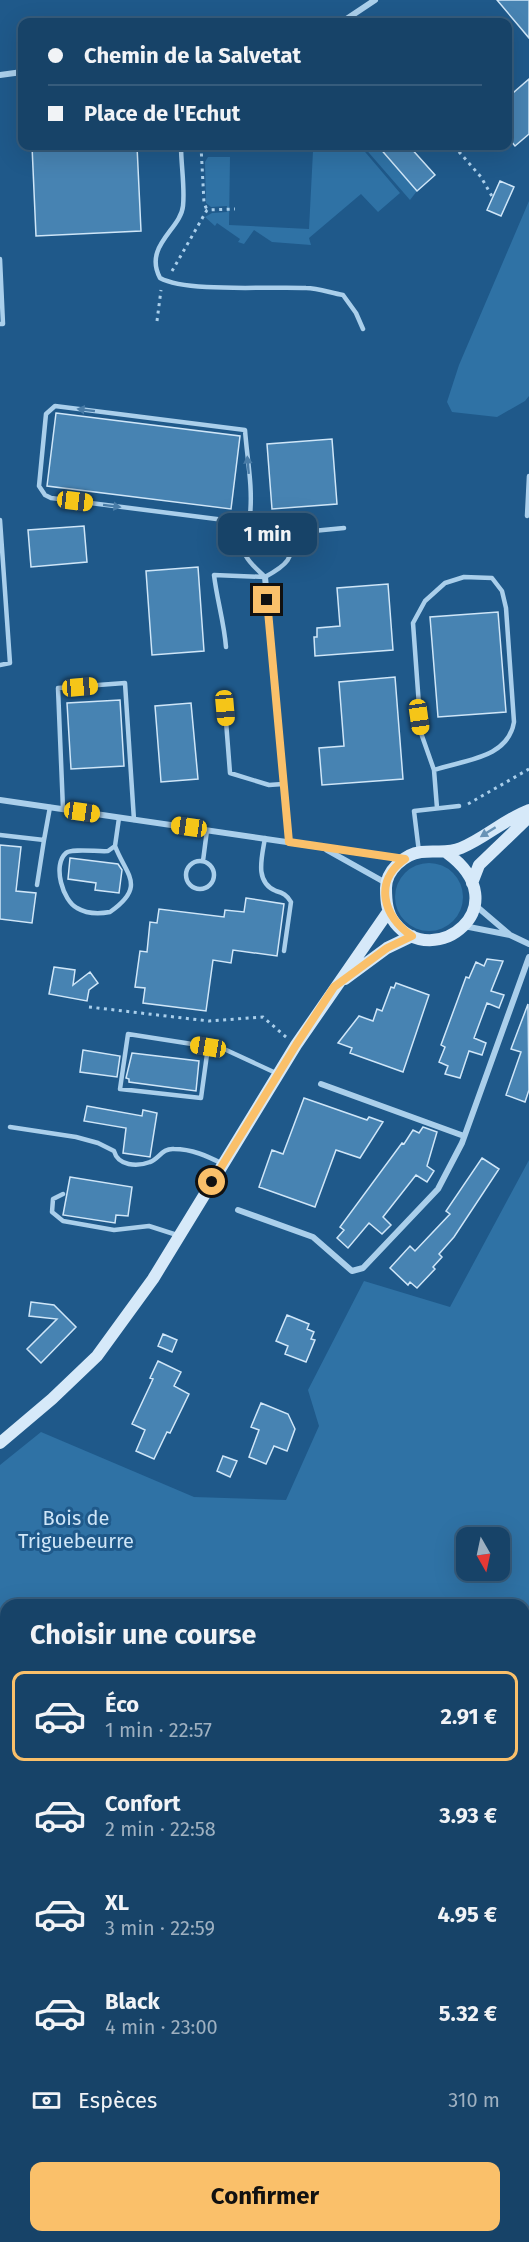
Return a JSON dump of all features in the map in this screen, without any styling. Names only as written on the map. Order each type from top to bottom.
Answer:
[{"type":"main road","points":[[447,853],[468,872],[475,905],[456,934],[429,940],[412,936],[395,923],[388,912],[386,884],[392,870],[405,859],[419,852],[447,853],[464,847],[514,816],[529,810]]},
{"type":"main road","points":[[472,883],[479,865],[529,817]]},
{"type":"main road","points":[[0,1443],[52,1399],[97,1356],[153,1279],[296,1045],[388,912]]},
{"type":"main road","points":[[334,987],[387,948],[412,936]]},
{"type":"street","points":[[348,18],[375,0]]},
{"type":"street","points":[[0,75],[18,73]]},
{"type":"street","points":[[265,577],[289,842]]},
{"type":"street","points":[[0,803],[50,807],[265,838],[323,849],[405,859]]},
{"type":"street","points":[[323,849],[386,884]]},
{"type":"street","points":[[475,905],[510,935]]},
{"type":"street","points":[[463,926],[510,935],[529,944]]},
{"type":"street","points":[[238,1209],[313,1237],[352,1271],[363,1268],[438,1189],[464,1136],[529,957]]},
{"type":"street","points":[[321,1084],[464,1136]]},
{"type":"lane","points":[[181,150],[183,209],[159,249],[155,263],[160,278],[166,281],[204,286],[309,288],[343,295],[356,313],[363,329]]},
{"type":"lane","points":[[0,259],[3,324],[0,324]]},
{"type":"lane","points":[[248,523],[51,498],[45,495],[39,486],[46,414],[55,406],[245,430],[250,496],[248,523],[245,542],[245,555],[265,577]]},
{"type":"lane","points":[[527,516],[529,476]]},
{"type":"lane","points":[[0,520],[10,663],[0,665]]},
{"type":"lane","points":[[226,647],[224,622],[217,602],[214,575],[265,577],[283,567],[293,551],[292,533],[344,528]]},
{"type":"lane","points":[[434,770],[483,756],[504,744],[512,735],[514,722],[506,608],[502,591],[492,578],[464,577],[445,583],[424,601],[412,623],[421,733],[434,770],[437,808]]},
{"type":"lane","points":[[63,809],[58,688],[125,683],[134,819]]},
{"type":"lane","points":[[225,708],[230,773],[269,785],[284,784]]},
{"type":"lane","points":[[419,852],[414,811],[459,806]]},
{"type":"lane","points":[[37,885],[50,807]]},
{"type":"lane","points":[[115,846],[108,851],[73,850],[66,853],[60,864],[60,875],[68,898],[75,908],[94,913],[110,912],[126,898],[130,889],[130,879],[115,846],[119,818]]},
{"type":"lane","points":[[203,861],[207,830]]},
{"type":"lane","points":[[0,835],[44,840]]},
{"type":"lane","points":[[265,838],[261,867],[263,881],[268,888],[285,895],[291,902],[284,951]]},
{"type":"lane","points":[[203,861],[213,869],[214,880],[206,888],[195,889],[187,881],[186,870],[194,862],[203,861]]},
{"type":"lane","points":[[208,1047],[201,1098],[120,1089],[128,1034],[224,1049],[278,1074]]},
{"type":"lane","points":[[10,1127],[98,1143],[114,1151],[121,1162],[139,1164],[153,1161],[161,1152],[172,1149],[199,1152],[223,1164]]},
{"type":"lane","points":[[63,1194],[53,1199],[51,1204],[52,1212],[63,1221],[114,1230],[149,1226],[180,1236]]},
{"type":"path","points":[[201,150],[204,203],[207,210]]},
{"type":"path","points":[[457,150],[481,177],[493,198]]},
{"type":"path","points":[[207,210],[235,209]]},
{"type":"path","points":[[157,321],[161,291],[207,210]]},
{"type":"path","points":[[459,806],[471,803],[529,769]]},
{"type":"path","points":[[89,1007],[209,1021],[262,1017],[296,1045]]},
{"type":"green space","points":[[363,150],[400,193],[378,212],[361,194],[309,238],[311,245],[272,242],[254,230],[244,244],[238,242],[240,239],[217,223],[215,226],[205,217],[212,213],[227,212],[227,206],[211,207],[206,203],[205,162],[208,157],[230,157],[229,225],[309,229],[313,151]]},
{"type":"green space","points":[[366,150],[381,150],[417,191],[410,200]]},
{"type":"green space","points":[[529,201],[529,396],[525,401],[497,417],[452,412],[447,402],[459,365]]},
{"type":"green space","points":[[429,863],[442,866],[453,873],[460,884],[463,897],[460,910],[453,921],[442,928],[429,931],[416,928],[405,921],[398,910],[395,897],[398,884],[405,873],[416,866]]},
{"type":"green space","name":"Bois de Triguebeurre","points":[[529,1160],[529,1599],[0,1599],[0,1465],[41,1432],[194,1497],[286,1500],[319,1426],[308,1390],[364,1281],[450,1307]]},
{"type":"building","points":[[497,0],[529,0],[529,38]]},
{"type":"building","points":[[529,79],[529,134],[515,146],[512,142],[512,94]]},
{"type":"building","points":[[32,150],[137,150],[141,231],[36,236]]},
{"type":"building","points":[[381,150],[413,150],[435,175],[417,191]]},
{"type":"building","points":[[500,181],[514,187],[501,216],[487,210]]},
{"type":"building","points":[[56,413],[240,436],[231,509],[47,486]]},
{"type":"building","points":[[332,439],[337,504],[272,509],[267,444]]},
{"type":"building","points":[[84,526],[87,562],[31,567],[28,530]]},
{"type":"building","points":[[198,567],[204,651],[152,655],[146,571]]},
{"type":"building","points":[[388,584],[393,650],[315,656],[314,637],[317,637],[317,628],[340,626],[337,588]]},
{"type":"building","points":[[498,612],[506,712],[438,717],[430,617]]},
{"type":"building","points":[[395,677],[403,779],[322,785],[319,748],[344,746],[339,682]]},
{"type":"building","points":[[120,700],[124,766],[71,769],[67,703]]},
{"type":"building","points":[[191,703],[198,779],[161,782],[155,706]]},
{"type":"building","points":[[0,845],[21,847],[16,891],[36,893],[32,923],[0,919]]},
{"type":"building","points":[[70,858],[118,864],[122,870],[119,893],[95,890],[96,883],[68,879]]},
{"type":"building","points":[[246,898],[284,904],[277,956],[233,950],[231,963],[213,960],[206,1011],[143,1003],[145,988],[135,987],[140,951],[147,952],[150,922],[157,923],[159,909],[224,917],[225,910],[244,912]]},
{"type":"building","points":[[487,959],[503,961],[491,991],[504,995],[499,1008],[487,1003],[474,1038],[486,1043],[482,1055],[469,1051],[460,1078],[445,1074],[448,1066],[439,1062],[445,1047],[441,1045],[466,977],[469,978],[476,962],[484,966]]},
{"type":"building","points":[[54,967],[75,970],[73,985],[90,972],[98,983],[89,990],[87,1001],[49,994]]},
{"type":"building","points":[[396,983],[429,995],[403,1072],[350,1053],[352,1048],[338,1043],[359,1016],[373,1021],[377,1009],[382,1011],[391,987],[394,988]]},
{"type":"building","points":[[528,1004],[529,1090],[525,1102],[506,1095],[521,1052],[511,1049]]},
{"type":"building","points":[[83,1050],[120,1056],[117,1077],[80,1072]]},
{"type":"building","points":[[132,1053],[199,1061],[196,1091],[129,1082],[126,1078]]},
{"type":"building","points":[[304,1098],[367,1120],[369,1117],[383,1122],[360,1158],[336,1150],[315,1207],[259,1187],[272,1150],[283,1154]]},
{"type":"building","points":[[87,1106],[142,1116],[143,1110],[157,1113],[150,1157],[123,1153],[126,1128],[84,1121]]},
{"type":"building","points":[[423,1127],[437,1132],[427,1166],[434,1171],[427,1182],[416,1175],[383,1217],[391,1225],[382,1234],[369,1223],[348,1248],[337,1238],[344,1230],[340,1227],[402,1143],[404,1144],[413,1130],[419,1133]]},
{"type":"building","points":[[482,1158],[499,1169],[454,1237],[439,1254],[442,1257],[433,1267],[435,1269],[417,1288],[410,1282],[408,1285],[390,1268],[410,1246],[415,1251],[450,1214],[446,1211]]},
{"type":"building","points":[[70,1177],[132,1187],[128,1216],[116,1215],[115,1223],[63,1215]]},
{"type":"building","points":[[31,1302],[54,1305],[76,1327],[41,1363],[27,1349],[57,1319],[29,1316]]},
{"type":"building","points":[[287,1315],[309,1324],[307,1329],[314,1332],[311,1339],[315,1340],[306,1362],[285,1354],[288,1346],[276,1341]]},
{"type":"building","points":[[163,1334],[177,1340],[172,1352],[158,1346]]},
{"type":"building","points":[[158,1361],[181,1372],[174,1386],[189,1394],[154,1459],[136,1451],[145,1430],[132,1424],[153,1379],[150,1378]]},
{"type":"building","points":[[261,1403],[288,1414],[295,1429],[287,1451],[274,1446],[266,1464],[249,1457],[259,1430],[251,1427]]},
{"type":"building","points":[[223,1456],[237,1461],[230,1477],[217,1471]]},
{"type":"route","points":[[212,1182],[334,987],[387,948],[412,936],[395,923],[388,912],[386,896],[386,884],[392,870],[405,859],[323,849],[289,842],[267,600]]}]
